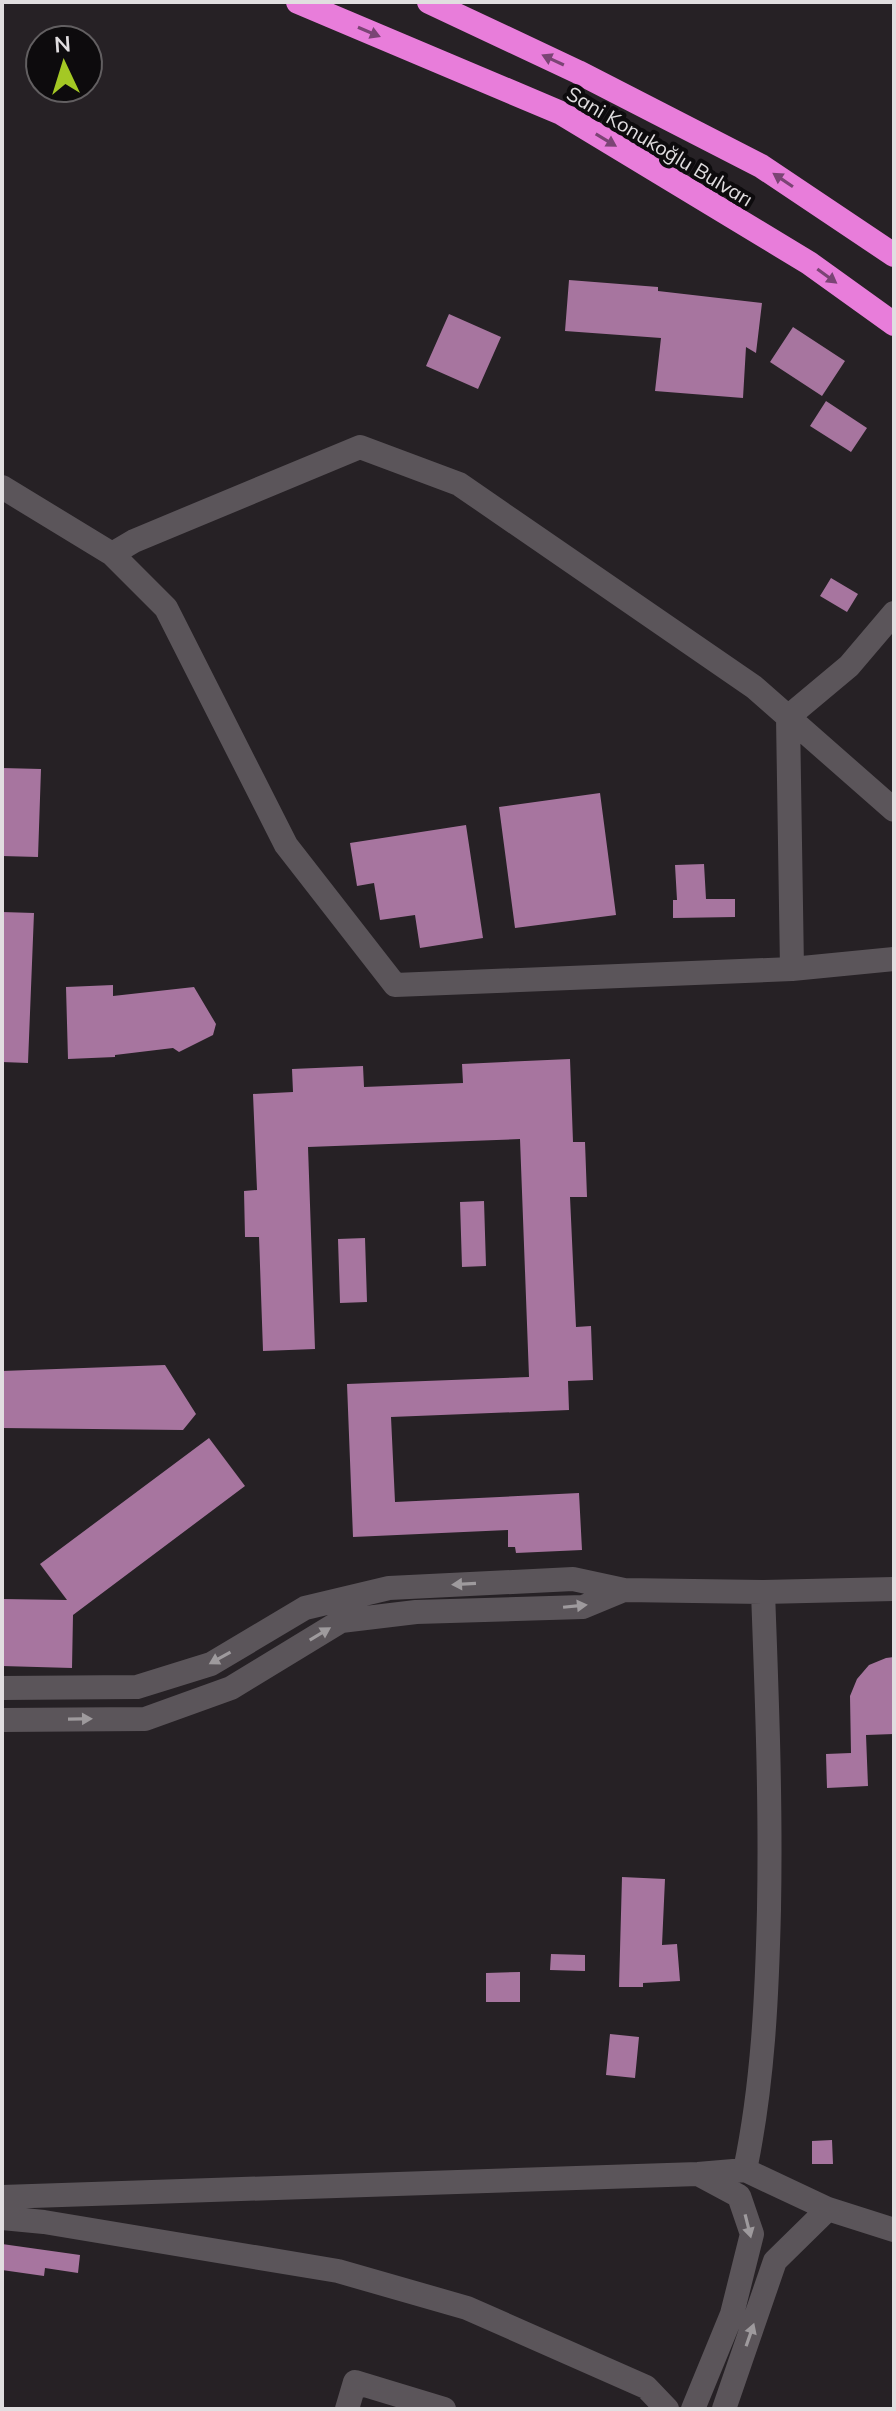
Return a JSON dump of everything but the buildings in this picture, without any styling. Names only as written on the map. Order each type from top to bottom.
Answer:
[{"type":"highway","name":"Sani Konukoğlu Bulvarı","points":[[298,2],[561,113],[809,263],[894,324]]},
{"type":"highway","name":"Sani Konukoğlu Bulvarı","points":[[429,2],[578,72],[761,166],[894,255]]},
{"type":"street","points":[[112,554],[134,541],[360,447],[459,484],[754,687],[894,810]]},
{"type":"street","points":[[2,487],[112,554],[166,608],[286,845],[395,985],[792,969],[894,959]]},
{"type":"street","points":[[788,717],[849,666],[894,613]]},
{"type":"street","points":[[788,717],[792,969]]},
{"type":"street","points":[[2,1688],[137,1687],[211,1664],[305,1608],[389,1588],[573,1579],[624,1590],[763,1592],[894,1589]]},
{"type":"street","points":[[2,1720],[145,1719],[231,1688],[341,1621],[416,1612],[583,1607],[624,1590]]},
{"type":"street","points":[[745,2170],[757,2114],[768,1976],[771,1789],[763,1592]]},
{"type":"street","points":[[2,2197],[745,2170],[828,2209],[894,2230]]},
{"type":"street","points":[[698,2174],[739,2196],[752,2234],[732,2314],[698,2408]]},
{"type":"street","points":[[724,2409],[775,2261],[828,2209]]},
{"type":"street","points":[[2,2218],[44,2222],[338,2271],[467,2308],[646,2387],[667,2409]]},
{"type":"street","points":[[347,2409],[355,2382],[444,2409]]}]
